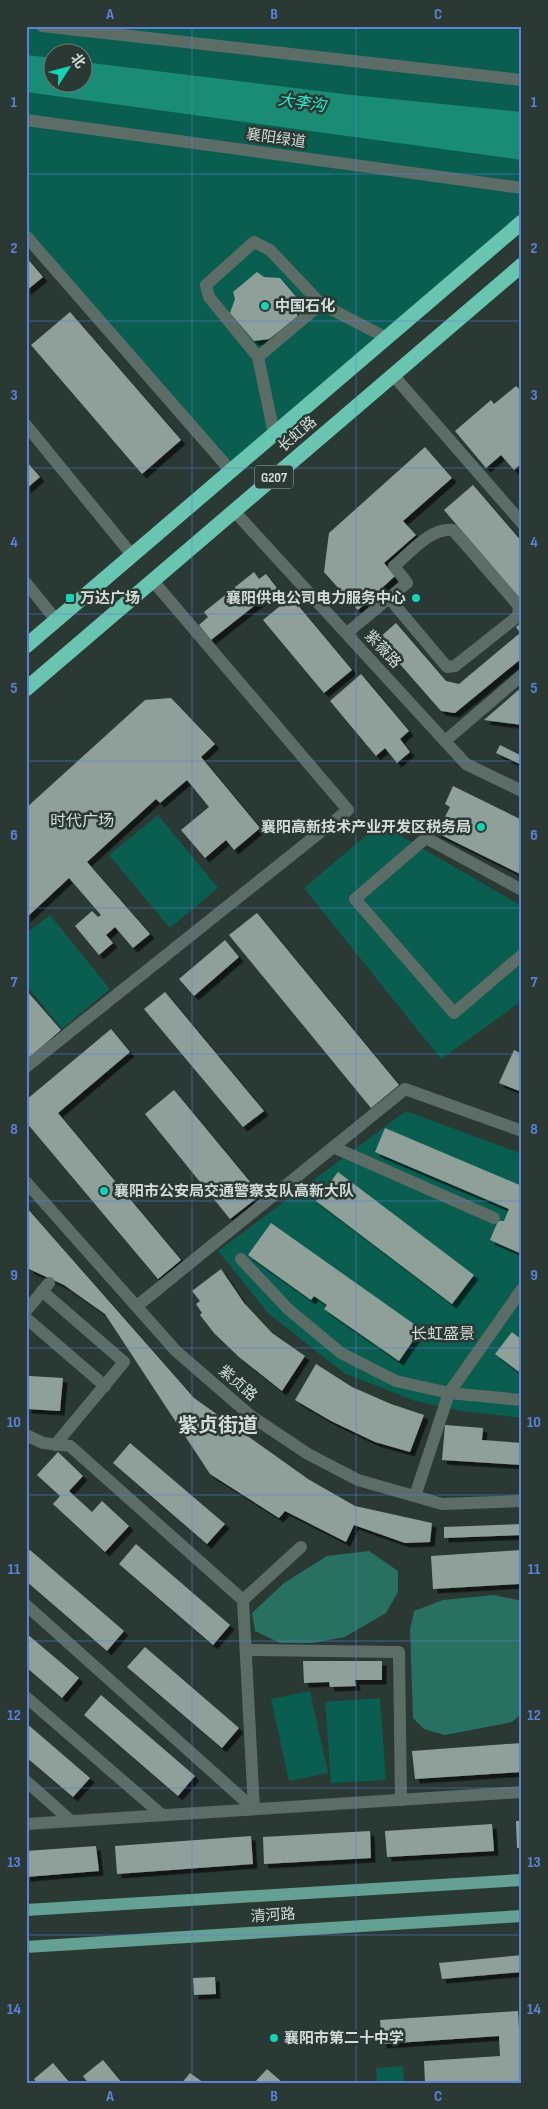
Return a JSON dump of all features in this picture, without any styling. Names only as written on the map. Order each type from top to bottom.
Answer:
[{"type":"highway","name":"长虹路","points":[[26,646],[522,222]]},
{"type":"highway","name":"长虹路","points":[[26,689],[393,375],[520,269]]},
{"type":"main road","name":"清河路","points":[[26,1910],[522,1880]]},
{"type":"main road","name":"清河路","points":[[26,1947],[522,1916]]},
{"type":"street","points":[[42,26],[522,80]]},
{"type":"street","name":"襄阳绿道","points":[[26,120],[522,188]]},
{"type":"street","points":[[26,236],[231,471]]},
{"type":"street","points":[[274,434],[258,358],[209,297],[206,285],[254,242],[270,250],[321,304],[387,338]]},
{"type":"street","points":[[258,358],[321,304]]},
{"type":"street","points":[[393,375],[522,523]]},
{"type":"street","points":[[26,424],[132,555]]},
{"type":"street","name":"紫薇路","points":[[234,511],[466,764],[522,791]]},
{"type":"street","points":[[347,634],[389,598],[408,583],[394,566],[436,531],[446,529],[453,530],[519,606],[518,616],[461,662],[455,666],[447,667],[389,598]]},
{"type":"street","points":[[26,1067],[348,810],[153,581]]},
{"type":"street","points":[[26,583],[56,620]]},
{"type":"street","points":[[445,741],[522,675]]},
{"type":"street","points":[[522,890],[426,838],[355,898],[454,1013],[522,955]]},
{"type":"street","points":[[137,1306],[405,1089],[522,1131]]},
{"type":"street","points":[[333,1147],[494,1218]]},
{"type":"street","name":"紫贞路","points":[[26,1182],[176,1351],[251,1416],[308,1454],[358,1480],[442,1504],[522,1501]]},
{"type":"street","points":[[241,1259],[288,1309],[341,1353],[396,1381],[449,1392],[522,1400]]},
{"type":"street","points":[[26,1311],[45,1287],[124,1362],[55,1445]]},
{"type":"street","points":[[416,1496],[449,1392],[522,1289]]},
{"type":"street","points":[[26,1318],[105,1386]]},
{"type":"street","points":[[26,1435],[43,1443],[70,1446],[243,1600],[254,1809]]},
{"type":"street","points":[[243,1600],[301,1546]]},
{"type":"street","points":[[26,1604],[254,1809]]},
{"type":"street","points":[[246,1650],[399,1652],[401,1800]]},
{"type":"street","points":[[26,1697],[162,1815]]},
{"type":"street","points":[[26,1781],[70,1821]]},
{"type":"street","points":[[26,1824],[522,1792]]},
{"type":"shaded area","points":[[26,26],[522,26],[522,215],[230,463],[26,229]]},
{"type":"shaded area","points":[[158,815],[218,888],[170,928],[109,855]]},
{"type":"shaded area","points":[[380,824],[522,906],[522,1001],[441,1059],[304,888]]},
{"type":"shaded area","points":[[50,915],[110,989],[62,1029],[26,985],[26,934]]},
{"type":"shaded area","points":[[406,1111],[522,1154],[522,1418],[462,1411],[415,1401],[344,1373],[269,1314],[218,1251]]},
{"type":"shaded area","points":[[369,1551],[398,1571],[398,1592],[386,1613],[345,1637],[312,1643],[280,1643],[255,1631],[252,1613],[284,1583],[327,1556]]},
{"type":"shaded area","points":[[494,1595],[522,1601],[522,1713],[512,1722],[445,1735],[424,1729],[413,1718],[410,1630],[414,1611],[443,1600]]},
{"type":"shaded area","points":[[310,1691],[328,1773],[289,1781],[271,1699]]},
{"type":"shaded area","points":[[380,1698],[386,1780],[331,1783],[325,1702]]},
{"type":"shaded area","points":[[403,2066],[404,2083],[377,2083],[376,2068]]},
{"type":"water","name":"大李沟","points":[[26,55],[42,57],[42,92],[92,92],[92,63],[352,95],[522,112],[522,160],[26,92]]},
{"type":"building","points":[[26,257],[43,277],[26,291]]},
{"type":"building","name":"中国石化","points":[[257,272],[264,277],[280,278],[298,299],[297,317],[269,339],[254,341],[230,313],[235,299],[233,292]]},
{"type":"building","points":[[70,312],[181,440],[142,474],[31,345]]},
{"type":"building","points":[[516,386],[522,392],[522,463],[514,470],[501,455],[486,468],[455,431],[491,400],[494,404]]},
{"type":"building","points":[[425,447],[452,478],[403,521],[416,535],[384,563],[395,576],[358,610],[324,572],[329,533]]},
{"type":"building","points":[[26,461],[40,477],[26,489]]},
{"type":"building","points":[[473,485],[522,542],[522,601],[444,510]]},
{"type":"building","points":[[254,572],[259,579],[266,574],[277,588],[211,640],[199,625],[208,617],[204,612]]},
{"type":"building","points":[[291,597],[352,670],[324,693],[263,620]]},
{"type":"building","points":[[522,622],[522,658],[455,713],[441,711],[378,639],[396,623],[446,681],[459,684],[520,633],[516,627]]},
{"type":"building","points":[[361,674],[409,731],[400,739],[410,752],[397,763],[385,748],[376,756],[330,701]]},
{"type":"building","points":[[522,687],[522,725],[484,720]]},
{"type":"building","points":[[171,698],[215,744],[201,757],[260,828],[234,850],[226,840],[205,858],[181,830],[209,807],[187,780],[160,803],[156,799],[87,862],[150,934],[133,948],[115,927],[106,935],[113,943],[99,955],[75,926],[92,911],[98,917],[101,915],[69,878],[26,918],[26,808],[145,700]]},
{"type":"building","points":[[500,745],[520,755],[522,752],[522,765],[496,753]]},
{"type":"building","name":"襄阳高新技术产业开发区税务局","points":[[453,786],[522,820],[522,875],[437,833],[450,807],[445,804]]},
{"type":"building","points":[[257,913],[399,1085],[371,1108],[229,935]]},
{"type":"building","points":[[225,940],[239,957],[194,996],[179,979]]},
{"type":"building","points":[[26,990],[61,1030],[26,1060]]},
{"type":"building","points":[[165,992],[264,1111],[243,1127],[144,1009]]},
{"type":"building","name":"襄阳市公安局交通警察支队高新大队","points":[[111,1029],[130,1052],[58,1113],[181,1260],[158,1279],[26,1122],[26,1100]]},
{"type":"building","points":[[514,1050],[522,1054],[522,1092],[499,1083]]},
{"type":"building","points":[[174,1090],[261,1195],[230,1219],[145,1114]]},
{"type":"building","points":[[385,1128],[522,1186],[522,1231],[520,1235],[522,1236],[522,1254],[490,1240],[498,1221],[504,1221],[509,1209],[375,1152]]},
{"type":"building","points":[[338,1172],[474,1275],[452,1304],[316,1201]]},
{"type":"building","points":[[26,1207],[194,1398],[308,1479],[355,1506],[432,1523],[430,1542],[405,1543],[354,1525],[346,1542],[285,1511],[279,1518],[210,1474],[105,1314],[64,1285],[29,1269],[28,1256],[26,1257]]},
{"type":"building","points":[[271,1223],[421,1329],[399,1361],[324,1309],[327,1305],[314,1296],[311,1300],[248,1255]]},
{"type":"building","points":[[221,1269],[244,1303],[272,1333],[305,1356],[282,1391],[239,1357],[214,1333],[200,1315],[202,1313],[196,1304],[200,1301],[192,1291]]},
{"type":"building","points":[[512,1332],[522,1340],[522,1374],[495,1354]]},
{"type":"building","points":[[316,1364],[352,1387],[391,1404],[424,1415],[410,1452],[375,1442],[331,1421],[295,1400]]},
{"type":"building","points":[[29,1376],[63,1378],[60,1411],[27,1409]]},
{"type":"building","points":[[445,1425],[483,1428],[482,1440],[522,1443],[522,1465],[442,1460]]},
{"type":"building","points":[[130,1443],[225,1524],[207,1544],[113,1463]]},
{"type":"building","points":[[58,1452],[83,1476],[69,1491],[92,1512],[102,1501],[129,1526],[105,1552],[53,1504],[60,1496],[37,1475]]},
{"type":"building","points":[[522,1524],[522,1535],[444,1538],[444,1527]]},
{"type":"building","points":[[136,1544],[230,1625],[213,1645],[119,1564]]},
{"type":"building","points":[[30,1550],[124,1631],[107,1651],[26,1581],[26,1554]]},
{"type":"building","points":[[522,1550],[522,1592],[519,1592],[519,1584],[433,1589],[431,1556]]},
{"type":"building","points":[[26,1633],[79,1678],[62,1698],[26,1667]]},
{"type":"building","points":[[145,1647],[239,1728],[222,1748],[127,1667]]},
{"type":"building","points":[[303,1661],[382,1661],[382,1680],[355,1680],[356,1686],[330,1687],[329,1682],[304,1683]]},
{"type":"building","points":[[101,1695],[195,1776],[178,1796],[84,1715]]},
{"type":"building","points":[[26,1723],[90,1778],[73,1797],[26,1757]]},
{"type":"building","points":[[522,1743],[522,1772],[415,1779],[412,1751]]},
{"type":"building","points":[[516,1821],[522,1821],[522,1848],[517,1848]]},
{"type":"building","points":[[492,1824],[494,1851],[387,1857],[385,1831]]},
{"type":"building","points":[[370,1831],[371,1858],[264,1864],[263,1837]]},
{"type":"building","points":[[251,1836],[253,1864],[117,1874],[115,1846]]},
{"type":"building","points":[[96,1846],[99,1871],[26,1877],[26,1851]]},
{"type":"building","points":[[522,1955],[522,1972],[442,1979],[439,1963]]},
{"type":"building","points":[[215,1977],[216,1994],[194,1995],[193,1978]]},
{"type":"building","points":[[518,2011],[522,2083],[425,2083],[424,2061],[500,2056],[499,2036],[382,2044],[380,2020]]},
{"type":"building","points":[[103,2060],[122,2083],[88,2083],[83,2076]]},
{"type":"building","points":[[53,2063],[70,2083],[37,2083],[34,2079]]},
{"type":"building","points":[[267,2069],[283,2083],[254,2083]]},
{"type":"building","points":[[190,2073],[204,2083],[182,2083]]},
{"type":"place","name":"中国石化","points":[[265,306]]},
{"type":"place","name":"万达广场","points":[[70,598]]},
{"type":"place","name":"襄阳供电公司电力服务中心","points":[[416,598]]},
{"type":"place","name":"襄阳高新技术产业开发区税务局","points":[[481,827]]},
{"type":"place","name":"襄阳市公安局交通警察支队高新大队","points":[[104,1191]]},
{"type":"place","name":"襄阳市第二十中学","points":[[274,2038]]},
{"type":"district","name":"时代广场","points":[[82,820]]},
{"type":"district","name":"长虹盛景","points":[[443,1333]]},
{"type":"district","name":"紫贞街道","points":[[218,1425]]}]
